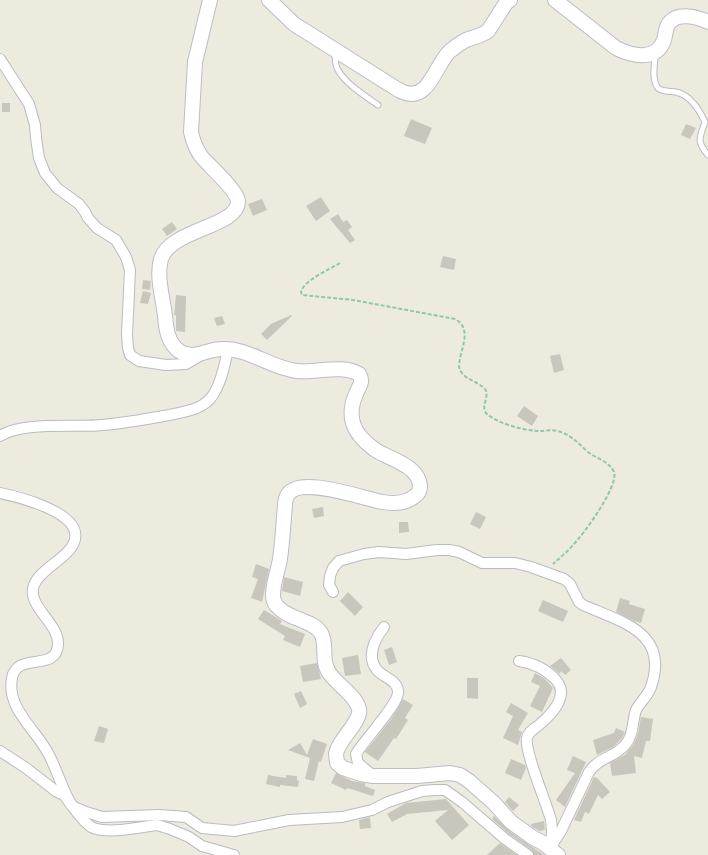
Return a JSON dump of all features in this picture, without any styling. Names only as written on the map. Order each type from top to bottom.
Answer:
[{"type":"street","points":[[201,355],[192,356],[181,353],[173,347],[166,325],[160,267],[162,257],[167,248],[176,240],[217,222],[231,214],[236,208],[238,200],[222,178],[198,151],[193,142],[191,132],[195,62],[210,0]]},
{"type":"street","points":[[269,0],[294,24],[335,51],[389,84],[404,92],[412,93],[427,86],[443,58],[455,46],[488,31],[506,2],[510,0]]},
{"type":"street","points":[[555,0],[616,48],[628,54],[638,56],[655,52],[660,48],[665,39],[668,23],[674,19],[689,17],[700,18],[708,22]]},
{"type":"street","points":[[0,59],[29,104],[35,125],[39,158],[45,173],[57,188],[79,204],[92,223],[116,240],[126,257],[130,270],[127,334],[130,355],[139,361],[166,365],[186,364],[208,351],[234,349],[284,369],[309,372],[349,370],[359,374],[362,379],[361,385],[356,393],[352,414],[353,424],[358,433],[375,449],[405,465],[412,471],[420,483],[418,494],[411,499],[399,503],[370,500],[324,488],[307,486],[292,489],[285,502],[280,559],[273,594],[274,601],[284,613],[314,627],[320,632],[323,640],[325,665],[330,674],[349,694],[360,710],[357,718],[338,747],[336,755],[337,763],[343,768],[360,774],[373,776],[417,776],[445,773],[460,775],[489,798],[511,822],[554,852]]},
{"type":"street","points":[[0,436],[20,428],[128,423],[196,409],[209,400],[214,392],[224,368],[228,349]]},
{"type":"street","points":[[0,493],[29,500],[45,506],[68,521],[75,532],[75,540],[72,546],[59,561],[42,574],[34,585],[33,590],[35,601],[51,625],[58,639],[58,647],[56,652],[50,659],[45,661],[28,662],[22,664],[15,670],[12,677],[13,695],[18,710],[49,754],[65,795],[72,806],[102,817],[159,815],[186,817],[202,828],[234,831],[289,820],[342,817],[372,810],[388,802],[422,791],[445,790],[462,802],[505,839],[528,855]]},
{"type":"street","points":[[333,592],[329,585],[330,576],[333,568],[340,561],[364,554],[379,552],[406,554],[449,550],[459,552],[482,563],[515,563],[564,579],[570,584],[579,602],[583,605],[610,616],[640,632],[654,653],[654,676],[651,687],[636,711],[630,737],[627,743],[622,749],[594,765],[589,772],[561,831],[554,852]]},
{"type":"street","points":[[373,776],[358,763],[356,754],[393,703],[398,692],[397,687],[379,672],[372,654],[372,646],[384,627]]},
{"type":"street","points":[[518,661],[536,665],[547,672],[558,682],[562,692],[558,706],[547,718],[529,733],[526,739],[530,759],[551,820],[554,852]]},
{"type":"street","points":[[0,751],[26,768],[57,792],[64,795],[85,822],[94,828],[114,830],[157,825],[184,835],[202,846],[234,855]]},
{"type":"lane","points":[[335,51],[335,63],[338,70],[354,87],[378,105]]},
{"type":"lane","points":[[655,52],[654,77],[658,88],[682,94],[689,98],[697,108],[705,122],[699,137],[701,147],[708,155]]},
{"type":"path","points":[[340,263],[307,282],[302,288],[302,295],[372,303],[460,321],[463,325],[464,334],[459,367],[460,372],[464,376],[485,388],[487,392],[484,410],[486,414],[497,420],[520,428],[530,430],[554,430],[560,432],[573,438],[592,455],[607,463],[611,468],[615,476],[614,482],[594,518],[574,545],[542,572]]},
{"type":"building","points":[[2,103],[10,103],[10,112],[2,112]]},
{"type":"building","points":[[411,119],[432,128],[425,144],[404,136]]},
{"type":"building","points":[[686,124],[696,128],[690,139],[681,135]]},
{"type":"building","points":[[321,197],[330,211],[316,221],[306,206]]},
{"type":"building","points":[[262,199],[267,210],[253,216],[248,204]]},
{"type":"building","points":[[338,214],[343,222],[347,220],[352,227],[348,230],[355,240],[350,243],[330,219]]},
{"type":"building","points":[[172,222],[177,229],[167,236],[162,229]]},
{"type":"building","points":[[443,256],[456,259],[454,270],[440,267]]},
{"type":"building","points":[[143,280],[151,281],[150,290],[142,289]]},
{"type":"building","points":[[143,291],[151,293],[148,304],[140,303]]},
{"type":"building","points":[[176,295],[186,296],[185,332],[176,331],[176,315],[174,315]]},
{"type":"building","points":[[291,315],[292,316],[267,340],[261,334],[271,324]]},
{"type":"building","points":[[222,316],[225,324],[217,326],[214,318]]},
{"type":"building","points":[[560,354],[564,370],[554,373],[550,356]]},
{"type":"building","points":[[524,406],[538,416],[532,426],[517,416]]},
{"type":"building","points":[[323,507],[324,516],[314,518],[312,509]]},
{"type":"building","points":[[476,512],[486,517],[480,529],[470,524]]},
{"type":"building","points":[[399,522],[408,522],[409,532],[399,533]]},
{"type":"building","points":[[256,564],[269,569],[262,602],[251,598],[258,579],[252,577]]},
{"type":"building","points":[[284,577],[303,582],[300,596],[282,591]]},
{"type":"building","points":[[348,592],[363,607],[355,616],[340,601]]},
{"type":"building","points":[[620,598],[630,601],[629,604],[645,609],[641,623],[616,612]]},
{"type":"building","points":[[543,600],[568,611],[563,622],[538,611]]},
{"type":"building","points":[[264,610],[282,621],[280,624],[305,634],[300,647],[283,640],[285,636],[258,619]]},
{"type":"building","points":[[392,647],[397,662],[389,665],[384,650]]},
{"type":"building","points":[[358,655],[361,674],[345,676],[342,658]]},
{"type":"building","points":[[561,658],[571,670],[565,675],[561,671],[560,674],[550,666]]},
{"type":"building","points":[[317,663],[321,679],[303,682],[300,666]]},
{"type":"building","points":[[535,673],[544,678],[553,688],[542,712],[530,706],[540,686],[531,682]]},
{"type":"building","points":[[467,678],[478,678],[478,699],[467,698]]},
{"type":"building","points":[[301,691],[307,704],[300,708],[294,694]]},
{"type":"building","points":[[403,699],[413,705],[405,718],[408,720],[396,739],[394,738],[378,761],[365,752],[392,718]]},
{"type":"building","points":[[511,703],[528,713],[518,730],[522,732],[518,745],[503,738],[513,716],[506,712]]},
{"type":"building","points":[[641,717],[653,719],[650,741],[646,741],[642,758],[634,756],[636,773],[612,776],[610,763],[625,755],[633,745],[638,734]]},
{"type":"building","points":[[99,726],[108,729],[104,743],[94,741]]},
{"type":"building","points":[[616,728],[625,732],[622,738],[613,747],[597,755],[593,740],[614,733]]},
{"type":"building","points":[[313,739],[327,744],[321,762],[319,761],[314,781],[305,779],[310,758],[288,750],[300,743],[307,755]]},
{"type":"building","points":[[573,756],[586,762],[565,807],[556,800],[575,773],[567,770]]},
{"type":"building","points":[[511,759],[525,765],[526,768],[521,780],[505,773]]},
{"type":"building","points":[[336,773],[352,781],[365,783],[365,786],[375,790],[373,796],[347,788],[346,790],[331,783]]},
{"type":"building","points":[[268,775],[286,778],[286,775],[297,776],[297,780],[299,781],[298,787],[280,785],[280,787],[266,784]]},
{"type":"building","points":[[594,777],[597,778],[610,792],[602,799],[598,795],[589,814],[585,812],[581,822],[574,820]]},
{"type":"building","points":[[509,797],[519,805],[513,811],[505,802]]},
{"type":"building","points":[[446,799],[469,825],[452,840],[435,821],[448,810],[407,814],[392,822],[387,814],[406,803]]},
{"type":"building","points":[[494,816],[512,833],[544,855],[534,855],[532,850],[509,834],[492,819]]},
{"type":"building","points":[[370,817],[371,828],[360,829],[359,820]]},
{"type":"building","points":[[544,821],[545,830],[540,831],[532,827],[531,824]]},
{"type":"building","points":[[500,843],[501,844],[517,855],[487,855]]}]
